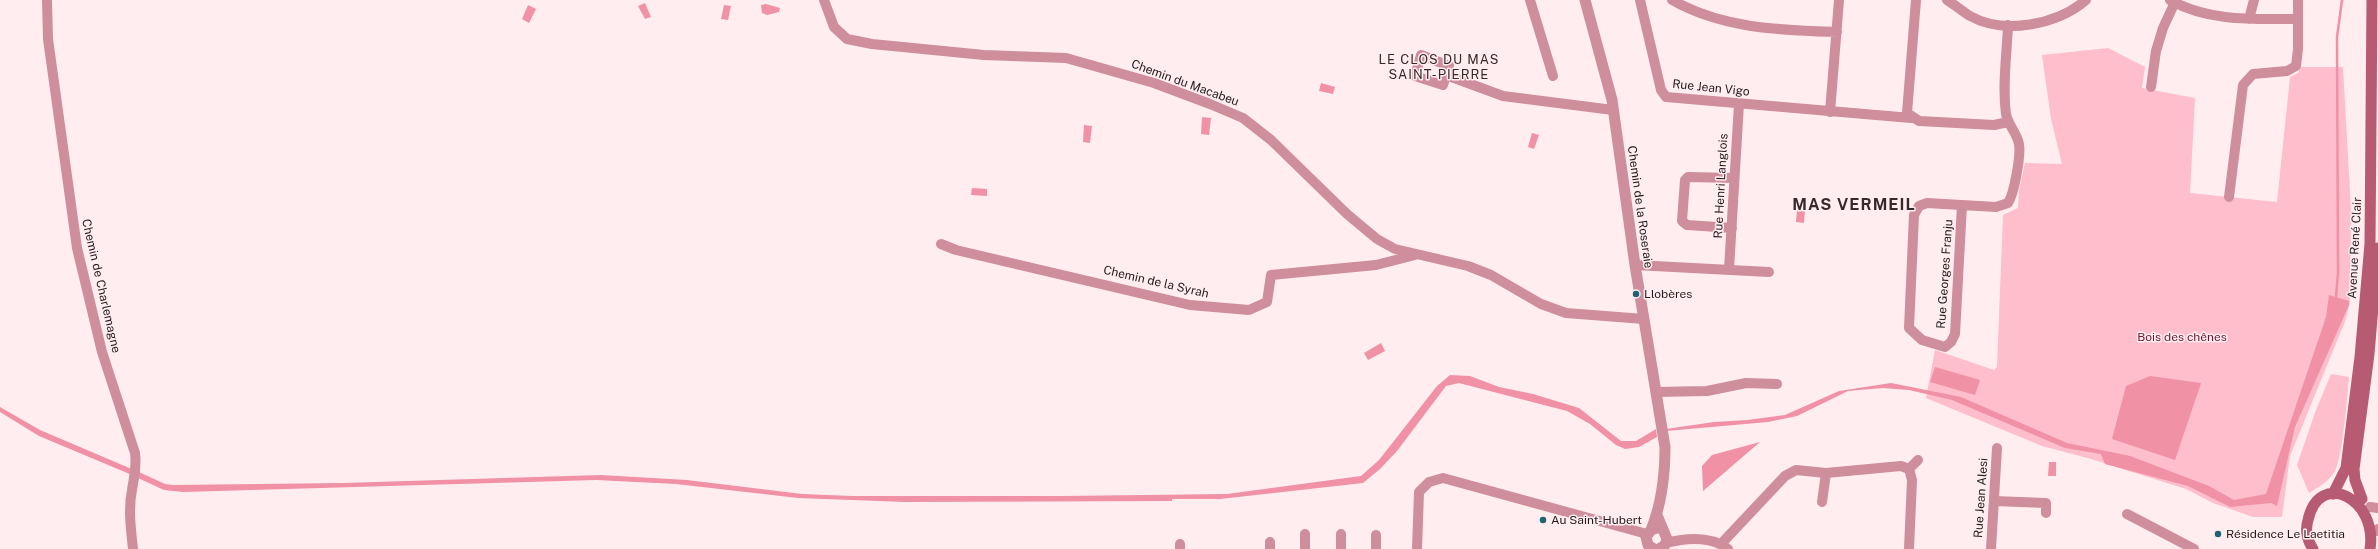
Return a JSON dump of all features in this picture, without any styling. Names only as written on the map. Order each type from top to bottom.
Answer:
[{"type":"main road","name":"Avenue René Clair","points":[[2333,494],[2346,468],[2360,357],[2370,244],[2372,0]]},
{"type":"main road","name":"Avenue René Clair","points":[[2378,248],[2369,354],[2354,469],[2355,480],[2376,518],[2378,530]]},
{"type":"main road","points":[[2310,548],[2306,526],[2309,515],[2318,502],[2333,494],[2343,493],[2370,505]]},
{"type":"main road","points":[[2370,549],[2378,530]]},
{"type":"street","name":"Chemin de Charlemagne","points":[[48,0],[49,46],[77,248],[102,352],[134,453],[137,467],[136,480],[132,489],[130,513],[133,549]]},
{"type":"street","name":"Chemin du Macabeu","points":[[824,0],[834,27],[847,39],[872,44],[984,55],[1066,58],[1154,83],[1236,116],[1287,152],[1347,214],[1377,239],[1395,249],[1415,255],[1468,266],[1491,275],[1541,304],[1566,312],[1644,319]]},
{"type":"street","points":[[1530,0],[1553,76]]},
{"type":"street","name":"Chemin de la Roseraie","points":[[1586,0],[1613,110],[1635,265],[1665,447],[1665,474],[1657,515],[1649,541]]},
{"type":"street","name":"Rue Jean Vigo","points":[[1640,0],[1662,90],[1666,97],[1911,118],[1919,121],[1971,124],[1994,124],[2008,122]]},
{"type":"street","points":[[1672,0],[1687,9],[1735,24],[1769,29],[1837,32]]},
{"type":"street","points":[[1830,112],[1839,0]]},
{"type":"street","points":[[1911,118],[1907,114],[1916,0]]},
{"type":"street","points":[[1947,0],[1971,16],[1988,22],[2008,25],[2048,20],[2064,14],[2086,0]]},
{"type":"street","points":[[2249,20],[2254,0]]},
{"type":"street","points":[[2229,197],[2243,85],[2253,74],[2260,72],[2287,71],[2296,66],[2298,0]]},
{"type":"street","points":[[2151,87],[2160,39],[2174,1],[2216,16],[2249,20],[2298,19]]},
{"type":"street","name":"Rue Georges Franju","points":[[1962,205],[1955,334],[1951,342],[1945,347],[1922,340],[1909,328],[1914,215],[1919,206],[1927,203],[1962,205],[1996,207],[2008,203],[2013,196],[2015,172],[2020,160],[2019,143],[2008,122],[2006,98],[2008,25]]},
{"type":"street","points":[[1446,75],[1504,96],[1613,110]]},
{"type":"street","name":"Rue Henri Langlois","points":[[1729,269],[1739,104]]},
{"type":"street","points":[[1732,228],[1687,225],[1682,221],[1685,180],[1688,177],[1734,178]]},
{"type":"street","name":"Chemin de la Syrah","points":[[941,244],[956,250],[1119,287],[1174,302],[1215,308],[1249,310],[1267,302],[1271,275],[1376,265],[1415,255]]},
{"type":"street","points":[[1635,265],[1769,272]]},
{"type":"street","points":[[1656,392],[1707,391],[1746,383],[1777,384]]},
{"type":"street","name":"Rue Jean Alesi","points":[[1991,549],[1997,448]]},
{"type":"street","points":[[1909,469],[1918,460]]},
{"type":"street","points":[[1663,539],[1693,539],[1724,546],[1785,476],[1796,470],[1826,473],[1902,466],[1909,469]]},
{"type":"street","points":[[1909,469],[1912,480],[1909,549]]},
{"type":"street","points":[[1822,502],[1826,473]]},
{"type":"street","points":[[1417,549],[1417,504],[1419,492],[1429,482],[1443,478],[1649,541],[1657,528],[1663,539]]},
{"type":"street","points":[[1994,501],[2046,503],[2046,513]]},
{"type":"street","points":[[2126,514],[2194,549]]},
{"type":"street","points":[[1657,515],[1663,539]]},
{"type":"street","points":[[1305,534],[1305,549]]},
{"type":"street","points":[[1341,534],[1341,549]]},
{"type":"street","points":[[1376,535],[1376,549]]},
{"type":"green space","name":"Bois des chênes","points":[[2108,48],[2145,67],[2142,88],[2195,98],[2190,193],[2277,202],[2290,77],[2298,73],[2301,67],[2343,67],[2351,211],[2350,301],[2346,319],[2290,456],[2282,517],[2253,517],[2213,503],[2186,489],[2091,459],[2042,446],[1926,398],[1935,350],[1994,370],[1997,367],[2003,215],[2018,208],[2019,190],[2025,163],[2062,164],[2051,119],[2042,55]]},
{"type":"green space","points":[[2331,374],[2349,377],[2344,426],[2338,463],[2333,475],[2324,484],[2309,493],[2297,465],[2316,410]]},
{"type":"shaded area","points":[[645,3],[651,17],[645,19],[638,6]]},
{"type":"shaded area","points":[[766,4],[780,8],[779,12],[767,15],[762,13],[761,5]]},
{"type":"shaded area","points":[[528,5],[536,9],[529,23],[522,19]]},
{"type":"shaded area","points":[[724,5],[731,6],[728,20],[721,19]]},
{"type":"shaded area","points":[[1321,83],[1335,87],[1333,94],[1319,91]]},
{"type":"shaded area","points":[[1202,117],[1211,118],[1209,135],[1201,134]]},
{"type":"shaded area","points":[[1084,125],[1092,126],[1090,143],[1083,142]]},
{"type":"shaded area","points":[[1532,133],[1539,135],[1534,149],[1528,147]]},
{"type":"shaded area","points":[[972,188],[987,189],[987,196],[971,195]]},
{"type":"shaded area","points":[[1797,209],[1805,209],[1804,223],[1796,222]]},
{"type":"shaded area","points":[[2329,295],[2349,301],[2349,305],[2295,427],[2277,506],[2271,503],[2230,507],[2188,486],[2105,464],[2101,454],[2065,448],[1952,400],[1909,390],[1883,388],[1848,391],[1797,416],[1768,422],[1666,431],[1666,429],[1714,422],[1747,420],[1785,415],[1839,391],[1891,383],[1961,397],[2067,443],[2130,456],[2209,486],[2234,500],[2266,494],[2326,317]]},
{"type":"shaded area","points":[[1381,343],[1385,351],[1368,360],[1364,353]]},
{"type":"shaded area","points":[[1935,367],[1980,380],[1975,395],[1930,382]]},
{"type":"shaded area","points":[[1450,375],[1470,376],[1499,387],[1533,394],[1579,408],[1621,441],[1636,441],[1656,429],[1657,437],[1639,447],[1625,449],[1616,445],[1590,424],[1567,411],[1459,383],[1446,386],[1397,451],[1380,469],[1363,483],[1220,499],[1172,499],[1172,501],[905,502],[798,498],[676,484],[596,480],[183,492],[164,490],[138,478],[139,472],[165,484],[173,485],[343,483],[601,475],[687,480],[802,494],[852,496],[1227,494],[1361,476],[1379,460],[1437,386]]},
{"type":"shaded area","points":[[2150,376],[2201,383],[2175,460],[2112,439],[2126,386]]},
{"type":"shaded area","points":[[0,407],[40,430],[134,470],[132,475],[39,436],[0,412]]},
{"type":"shaded area","points":[[1760,442],[1703,491],[1702,466],[1712,455]]},
{"type":"shaded area","points":[[2049,462],[2056,462],[2056,476],[2048,476]]},
{"type":"waterway","points":[[2336,297],[2338,273],[2337,37],[2342,0]]},
{"type":"place","name":"Llobères","points":[[1636,294]]},
{"type":"place","name":"Au Saint-Hubert","points":[[1543,520]]},
{"type":"place","name":"Résidence Le Laetitia","points":[[2218,534]]},
{"type":"district","name":"LE CLOS DU MAS SAINT-PIERRE","points":[[1439,68]]},
{"type":"district","name":"MAS VERMEIL","points":[[1854,205]]}]
